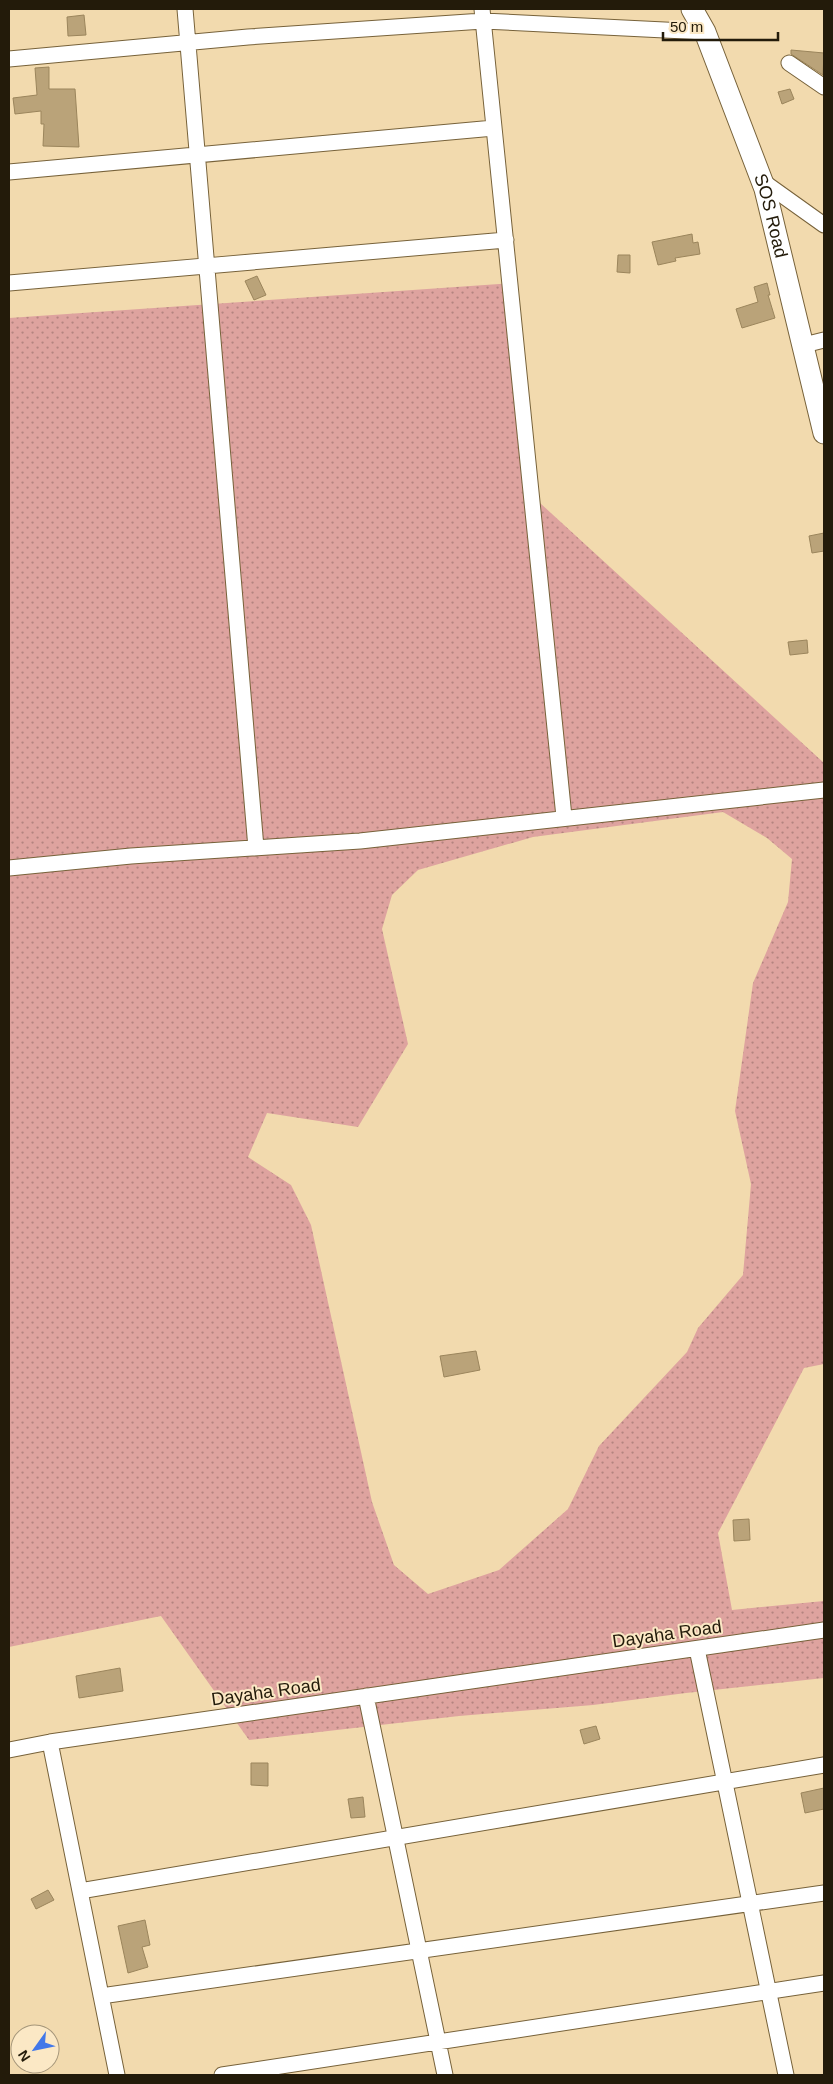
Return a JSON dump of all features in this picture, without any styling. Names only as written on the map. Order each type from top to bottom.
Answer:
[{"type":"street","points":[[185,9],[256,848]]},
{"type":"street","name":"SOS Road","points":[[692,9],[705,32],[761,180],[804,345],[824,433]]},
{"type":"street","points":[[483,15],[564,818]]},
{"type":"street","points":[[9,59],[483,15],[705,32]]},
{"type":"street","points":[[789,63],[824,87]]},
{"type":"street","points":[[9,172],[494,128]]},
{"type":"street","points":[[761,180],[824,225]]},
{"type":"street","points":[[9,283],[506,240]]},
{"type":"street","points":[[804,345],[824,340]]},
{"type":"street","points":[[9,868],[131,856],[360,841],[824,790]]},
{"type":"street","name":"Dayaha Road","points":[[9,1750],[50,1742],[824,1630]]},
{"type":"street","points":[[697,1649],[786,2075]]},
{"type":"street","points":[[366,1696],[445,2075]]},
{"type":"street","points":[[50,1742],[117,2075]]},
{"type":"street","points":[[80,1891],[824,1765]]},
{"type":"street","points":[[101,1996],[824,1893]]},
{"type":"street","points":[[222,2075],[824,1983]]},
{"type":"shaded area","points":[[515,283],[528,492],[824,763],[824,1364],[804,1368],[718,1533],[732,1610],[824,1601],[824,1678],[593,1705],[459,1716],[249,1740],[161,1616],[9,1647],[9,318]],"holes":[[[723,812],[767,838],[792,859],[788,902],[753,983],[735,1111],[751,1184],[743,1275],[698,1328],[687,1352],[599,1446],[568,1509],[499,1570],[428,1594],[394,1565],[372,1502],[311,1225],[291,1185],[248,1157],[267,1113],[358,1127],[408,1044],[382,929],[392,895],[418,870],[533,837]]]},
{"type":"building","points":[[84,15],[86,35],[68,36],[67,17]]},
{"type":"building","points":[[791,50],[824,53],[823,75],[791,54]]},
{"type":"building","points":[[49,67],[49,89],[75,89],[79,147],[43,146],[44,124],[41,124],[41,111],[15,114],[13,98],[37,95],[35,68]]},
{"type":"building","points":[[790,89],[794,99],[782,104],[778,92]]},
{"type":"building","points":[[692,234],[693,243],[698,242],[700,254],[675,258],[676,261],[658,265],[652,242]]},
{"type":"building","points":[[618,255],[630,255],[630,273],[617,272]]},
{"type":"building","points":[[257,276],[266,295],[254,300],[245,281]]},
{"type":"building","points":[[767,283],[770,295],[768,295],[775,318],[742,328],[736,309],[758,302],[754,287]]},
{"type":"building","points":[[824,533],[824,551],[812,553],[809,536]]},
{"type":"building","points":[[807,640],[808,653],[790,655],[788,642]]},
{"type":"building","points":[[476,1351],[480,1370],[444,1377],[440,1356]]},
{"type":"building","points":[[749,1519],[750,1540],[734,1541],[733,1520]]},
{"type":"building","points":[[120,1668],[123,1691],[79,1698],[76,1676]]},
{"type":"building","points":[[596,1726],[600,1739],[584,1744],[580,1730]]},
{"type":"building","points":[[251,1763],[268,1763],[268,1786],[251,1785]]},
{"type":"building","points":[[824,1788],[824,1809],[805,1813],[801,1793]]},
{"type":"building","points":[[363,1797],[365,1817],[351,1818],[348,1799]]},
{"type":"building","points":[[48,1890],[54,1900],[36,1909],[31,1899]]},
{"type":"building","points":[[145,1920],[150,1945],[142,1947],[148,1967],[128,1973],[118,1926]]}]
